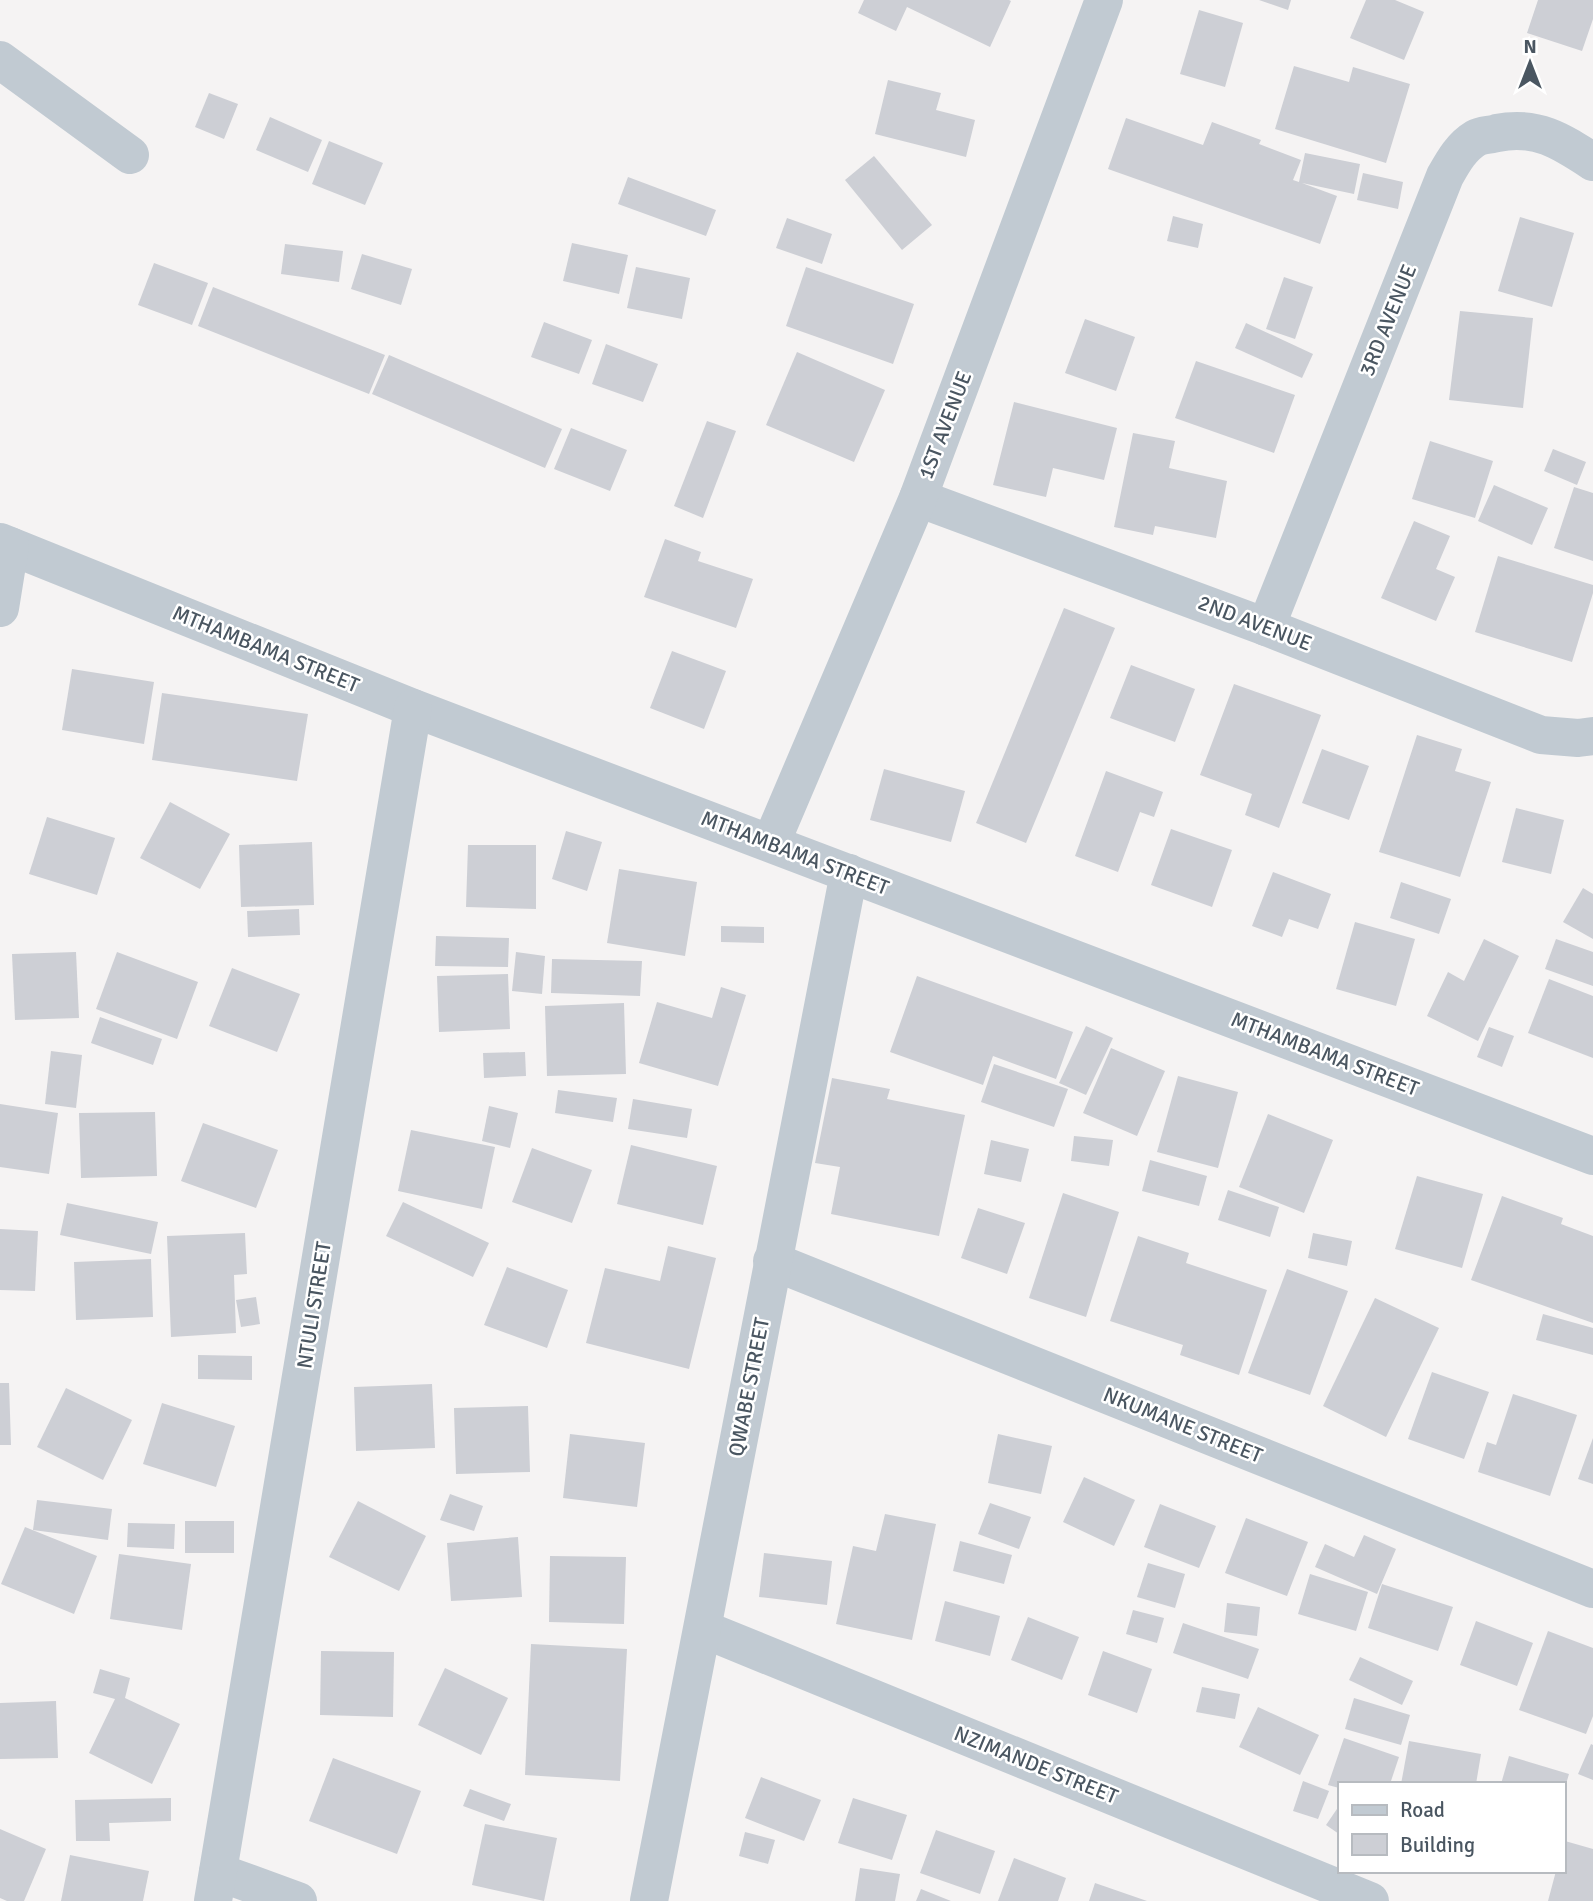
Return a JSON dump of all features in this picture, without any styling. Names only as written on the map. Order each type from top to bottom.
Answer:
[{"type":"street","name":"1ST AVENUE","points":[[771,843],[918,498],[1104,0]]},
{"type":"street","points":[[0,60],[131,155]]},
{"type":"street","name":"3RD AVENUE","points":[[1266,627],[1445,176],[1459,153],[1477,137],[1504,132],[1536,132],[1556,139],[1593,162]]},
{"type":"street","name":"2ND AVENUE","points":[[918,498],[1266,627],[1541,735],[1578,738],[1593,736]]},
{"type":"street","points":[[0,608],[5,544]]},
{"type":"street","name":"MTHAMBAMA STREET","points":[[5,544],[413,708],[1593,1156]]},
{"type":"street","name":"NTULI STREET","points":[[215,1887],[413,708]]},
{"type":"street","name":"QWABE STREET","points":[[649,1901],[849,873]]},
{"type":"street","name":"NKUMANE STREET","points":[[772,1261],[1593,1589]]},
{"type":"street","name":"NZIMANDE STREET","points":[[703,1629],[1370,1901]]},
{"type":"street","points":[[215,1887],[298,1901]]},
{"type":"building","points":[[864,0],[1011,1],[990,47],[907,7],[896,31],[858,13]]},
{"type":"building","points":[[1259,0],[1291,0],[1288,10]]},
{"type":"building","points":[[1366,0],[1395,0],[1424,12],[1404,60],[1350,38]]},
{"type":"building","points":[[1538,0],[1593,0],[1593,19],[1582,51],[1527,33]]},
{"type":"building","points":[[1199,10],[1243,23],[1225,87],[1180,74]]},
{"type":"building","points":[[1294,66],[1349,82],[1353,67],[1410,84],[1386,163],[1275,129]]},
{"type":"building","points":[[888,80],[941,93],[936,110],[975,120],[966,157],[875,134]]},
{"type":"building","points":[[209,93],[238,104],[224,139],[195,127]]},
{"type":"building","points":[[270,117],[322,140],[308,172],[256,150]]},
{"type":"building","points":[[1126,118],[1203,145],[1212,122],[1261,140],[1259,144],[1301,160],[1293,180],[1299,182],[1305,153],[1360,164],[1354,194],[1302,183],[1337,196],[1320,244],[1108,169]]},
{"type":"building","points":[[329,141],[383,163],[365,205],[312,184]]},
{"type":"building","points":[[874,156],[932,225],[902,250],[845,180]]},
{"type":"building","points":[[1363,173],[1403,182],[1398,209],[1357,200]]},
{"type":"building","points":[[628,177],[716,210],[706,236],[618,204]]},
{"type":"building","points":[[1173,216],[1203,224],[1198,248],[1167,241]]},
{"type":"building","points":[[1520,217],[1574,233],[1552,307],[1498,291]]},
{"type":"building","points":[[787,218],[832,234],[822,264],[776,248]]},
{"type":"building","points":[[572,243],[628,255],[619,294],[563,281]]},
{"type":"building","points":[[285,244],[343,251],[339,282],[281,274]]},
{"type":"building","points":[[362,254],[412,269],[401,305],[351,289]]},
{"type":"building","points":[[154,263],[208,283],[192,325],[138,305]]},
{"type":"building","points":[[636,267],[690,278],[682,319],[627,308]]},
{"type":"building","points":[[806,267],[914,304],[893,364],[786,326]]},
{"type":"building","points":[[1284,277],[1313,287],[1295,339],[1266,329]]},
{"type":"building","points":[[213,287],[385,355],[369,394],[198,326]]},
{"type":"building","points":[[1460,311],[1533,318],[1523,408],[1449,400]]},
{"type":"building","points":[[1085,319],[1135,337],[1116,391],[1065,373]]},
{"type":"building","points":[[544,322],[592,340],[579,374],[531,357]]},
{"type":"building","points":[[1246,323],[1313,354],[1302,378],[1235,348]]},
{"type":"building","points":[[606,344],[658,364],[643,402],[592,384]]},
{"type":"building","points":[[797,352],[885,390],[854,462],[766,425]]},
{"type":"building","points":[[389,355],[562,429],[545,468],[372,394]]},
{"type":"building","points":[[1196,361],[1295,395],[1274,453],[1175,418]]},
{"type":"building","points":[[1014,402],[1117,428],[1104,480],[1053,468],[1046,497],[993,485]]},
{"type":"building","points":[[707,421],[736,431],[703,518],[674,506]]},
{"type":"building","points":[[571,428],[627,450],[610,491],[554,469]]},
{"type":"building","points":[[1133,433],[1175,441],[1169,468],[1227,481],[1216,538],[1155,526],[1153,535],[1114,527]]},
{"type":"building","points":[[1430,441],[1493,461],[1475,518],[1412,499]]},
{"type":"building","points":[[1553,449],[1586,462],[1577,485],[1544,471]]},
{"type":"building","points":[[1494,485],[1548,508],[1532,545],[1478,521]]},
{"type":"building","points":[[1574,487],[1593,493],[1593,561],[1554,548]]},
{"type":"building","points":[[1414,521],[1450,536],[1436,569],[1455,577],[1436,621],[1381,598]]},
{"type":"building","points":[[665,539],[701,552],[698,561],[753,579],[736,628],[644,597]]},
{"type":"building","points":[[1498,556],[1593,585],[1593,593],[1572,662],[1475,632]]},
{"type":"building","points":[[1064,608],[1115,628],[1026,843],[976,823]]},
{"type":"building","points":[[672,651],[726,671],[704,729],[650,708]]},
{"type":"building","points":[[1131,665],[1195,689],[1175,742],[1110,718]]},
{"type":"building","points":[[72,669],[154,682],[144,744],[62,730]]},
{"type":"building","points":[[1234,684],[1321,715],[1279,828],[1245,815],[1252,794],[1200,775]]},
{"type":"building","points":[[162,693],[308,714],[297,781],[152,760]]},
{"type":"building","points":[[1417,735],[1462,749],[1455,771],[1491,782],[1460,877],[1379,852]]},
{"type":"building","points":[[1322,749],[1369,766],[1349,820],[1302,803]]},
{"type":"building","points":[[884,769],[965,791],[951,842],[870,820]]},
{"type":"building","points":[[1106,771],[1163,792],[1154,817],[1140,812],[1118,872],[1075,856]]},
{"type":"building","points":[[170,802],[230,834],[200,889],[140,858]]},
{"type":"building","points":[[1516,808],[1564,820],[1551,874],[1502,862]]},
{"type":"building","points":[[47,817],[115,838],[97,895],[29,874]]},
{"type":"building","points":[[1171,829],[1232,850],[1212,907],[1151,885]]},
{"type":"building","points":[[566,831],[602,842],[587,891],[552,879]]},
{"type":"building","points":[[312,842],[314,905],[241,907],[239,845]]},
{"type":"building","points":[[468,845],[536,845],[536,909],[466,907]]},
{"type":"building","points":[[619,869],[697,882],[685,956],[607,943]]},
{"type":"building","points":[[1273,872],[1331,894],[1318,929],[1289,919],[1282,937],[1252,926]]},
{"type":"building","points":[[1401,882],[1451,899],[1439,934],[1390,918]]},
{"type":"building","points":[[1583,888],[1593,894],[1593,939],[1563,922]]},
{"type":"building","points":[[299,909],[300,935],[248,937],[247,911]]},
{"type":"building","points":[[1355,922],[1415,939],[1396,1006],[1336,989]]},
{"type":"building","points":[[721,926],[764,927],[764,943],[721,942]]},
{"type":"building","points":[[436,936],[509,938],[508,967],[435,966]]},
{"type":"building","points":[[1484,939],[1519,956],[1478,1041],[1427,1016],[1448,972],[1464,981]]},
{"type":"building","points":[[1556,939],[1593,952],[1593,986],[1545,969]]},
{"type":"building","points":[[76,952],[79,1018],[15,1020],[12,954]]},
{"type":"building","points":[[117,952],[198,982],[177,1039],[96,1009]]},
{"type":"building","points":[[516,952],[545,956],[542,994],[512,991]]},
{"type":"building","points":[[552,959],[642,961],[640,996],[551,993]]},
{"type":"building","points":[[232,968],[300,994],[277,1052],[209,1026]]},
{"type":"building","points":[[508,974],[510,1029],[439,1032],[437,976]]},
{"type":"building","points":[[917,976],[1073,1032],[1056,1079],[993,1056],[983,1085],[890,1052]]},
{"type":"building","points":[[1549,979],[1593,996],[1593,1058],[1528,1033]]},
{"type":"building","points":[[721,987],[746,995],[718,1086],[639,1063],[657,1002],[712,1018]]},
{"type":"building","points":[[624,1003],[626,1074],[547,1076],[545,1006]]},
{"type":"building","points":[[100,1017],[162,1039],[153,1065],[91,1043]]},
{"type":"building","points":[[1086,1026],[1113,1038],[1086,1095],[1059,1083]]},
{"type":"building","points":[[1489,1027],[1514,1036],[1502,1067],[1477,1057]]},
{"type":"building","points":[[1111,1048],[1165,1071],[1137,1136],[1083,1113]]},
{"type":"building","points":[[51,1051],[82,1055],[76,1108],[45,1104]]},
{"type":"building","points":[[525,1052],[526,1076],[484,1078],[483,1053]]},
{"type":"building","points":[[994,1064],[1068,1089],[1054,1127],[981,1102]]},
{"type":"building","points":[[1178,1076],[1238,1092],[1218,1168],[1157,1152]]},
{"type":"building","points":[[832,1078],[890,1089],[887,1099],[965,1115],[939,1236],[831,1214],[840,1167],[815,1163]]},
{"type":"building","points":[[558,1090],[617,1098],[613,1122],[555,1113]]},
{"type":"building","points":[[633,1099],[692,1109],[687,1138],[628,1129]]},
{"type":"building","points":[[0,1104],[58,1113],[49,1174],[0,1167]]},
{"type":"building","points":[[489,1106],[518,1113],[510,1148],[482,1141]]},
{"type":"building","points":[[155,1112],[157,1176],[81,1178],[79,1113]]},
{"type":"building","points":[[1268,1114],[1333,1140],[1304,1213],[1239,1187]]},
{"type":"building","points":[[203,1123],[278,1150],[256,1208],[181,1181]]},
{"type":"building","points":[[411,1130],[495,1147],[482,1209],[398,1191]]},
{"type":"building","points":[[1074,1136],[1113,1140],[1109,1166],[1071,1161]]},
{"type":"building","points":[[991,1140],[1029,1149],[1021,1182],[984,1174]]},
{"type":"building","points":[[631,1145],[717,1166],[703,1225],[617,1204]]},
{"type":"building","points":[[532,1148],[592,1170],[572,1223],[512,1202]]},
{"type":"building","points":[[1150,1160],[1207,1176],[1199,1206],[1142,1191]]},
{"type":"building","points":[[1417,1176],[1483,1194],[1462,1268],[1395,1249]]},
{"type":"building","points":[[1228,1190],[1279,1207],[1270,1237],[1218,1220]]},
{"type":"building","points":[[1063,1193],[1119,1212],[1086,1317],[1029,1298]]},
{"type":"building","points":[[1502,1196],[1563,1218],[1561,1224],[1593,1236],[1593,1323],[1471,1280]]},
{"type":"building","points":[[403,1202],[489,1243],[473,1277],[386,1236]]},
{"type":"building","points":[[67,1203],[158,1222],[151,1254],[60,1235]]},
{"type":"building","points":[[978,1208],[1025,1223],[1007,1274],[961,1258]]},
{"type":"building","points":[[0,1229],[38,1231],[35,1291],[0,1290]]},
{"type":"building","points":[[245,1233],[247,1274],[234,1275],[236,1333],[171,1337],[167,1236]]},
{"type":"building","points":[[1313,1233],[1352,1241],[1347,1266],[1308,1258]]},
{"type":"building","points":[[1138,1236],[1189,1253],[1186,1263],[1267,1290],[1239,1375],[1180,1355],[1183,1345],[1110,1321]]},
{"type":"building","points":[[668,1246],[716,1258],[689,1369],[586,1343],[605,1268],[660,1281]]},
{"type":"building","points":[[151,1259],[153,1317],[76,1320],[74,1262]]},
{"type":"building","points":[[507,1267],[568,1290],[547,1348],[484,1325]]},
{"type":"building","points":[[1287,1269],[1348,1291],[1310,1395],[1248,1373]]},
{"type":"building","points":[[256,1297],[260,1324],[241,1327],[236,1300]]},
{"type":"building","points":[[1375,1298],[1439,1328],[1386,1437],[1323,1406]]},
{"type":"building","points":[[1543,1314],[1593,1328],[1593,1355],[1536,1340]]},
{"type":"building","points":[[198,1355],[252,1356],[252,1380],[198,1379]]},
{"type":"building","points":[[1432,1372],[1489,1392],[1464,1459],[1408,1439]]},
{"type":"building","points":[[0,1383],[9,1383],[11,1445],[0,1445]]},
{"type":"building","points":[[432,1384],[435,1448],[356,1451],[354,1387]]},
{"type":"building","points":[[66,1388],[132,1420],[103,1480],[37,1447]]},
{"type":"building","points":[[1513,1394],[1577,1415],[1550,1496],[1478,1472],[1487,1442],[1496,1445]]},
{"type":"building","points":[[162,1403],[235,1426],[216,1487],[143,1464]]},
{"type":"building","points":[[528,1406],[530,1472],[456,1474],[454,1408]]},
{"type":"building","points":[[570,1434],[645,1443],[637,1507],[563,1498]]},
{"type":"building","points":[[998,1434],[1052,1446],[1041,1494],[988,1483]]},
{"type":"building","points":[[1593,1438],[1593,1484],[1578,1479]]},
{"type":"building","points":[[1084,1477],[1135,1500],[1114,1546],[1063,1522]]},
{"type":"building","points":[[450,1494],[483,1506],[474,1531],[440,1520]]},
{"type":"building","points":[[37,1500],[112,1509],[108,1540],[33,1530]]},
{"type":"building","points":[[358,1501],[426,1536],[399,1591],[329,1557]]},
{"type":"building","points":[[990,1503],[1031,1517],[1019,1549],[978,1534]]},
{"type":"building","points":[[1160,1504],[1216,1526],[1199,1568],[1144,1547]]},
{"type":"building","points":[[885,1514],[936,1524],[912,1640],[836,1624],[853,1546],[876,1551]]},
{"type":"building","points":[[1246,1518],[1308,1542],[1287,1596],[1225,1573]]},
{"type":"building","points":[[185,1521],[234,1521],[234,1553],[185,1553]]},
{"type":"building","points":[[128,1523],[175,1524],[174,1549],[127,1547]]},
{"type":"building","points":[[25,1527],[97,1556],[74,1614],[1,1584]]},
{"type":"building","points":[[1364,1535],[1396,1549],[1377,1594],[1315,1567],[1325,1544],[1354,1557]]},
{"type":"building","points":[[518,1537],[522,1597],[451,1601],[447,1543]]},
{"type":"building","points":[[960,1541],[1012,1555],[1004,1584],[953,1571]]},
{"type":"building","points":[[764,1553],[832,1561],[827,1605],[759,1597]]},
{"type":"building","points":[[119,1554],[191,1564],[182,1630],[110,1619]]},
{"type":"building","points":[[550,1556],[626,1557],[624,1624],[549,1622]]},
{"type":"building","points":[[1148,1563],[1185,1574],[1175,1608],[1137,1597]]},
{"type":"building","points":[[1310,1574],[1368,1592],[1356,1631],[1298,1614]]},
{"type":"building","points":[[1382,1584],[1453,1607],[1438,1651],[1368,1628]]},
{"type":"building","points":[[945,1601],[1000,1616],[990,1656],[935,1641]]},
{"type":"building","points":[[1227,1603],[1260,1607],[1257,1636],[1224,1632]]},
{"type":"building","points":[[1133,1610],[1164,1618],[1157,1643],[1126,1634]]},
{"type":"building","points":[[1028,1617],[1079,1637],[1062,1680],[1011,1660]]},
{"type":"building","points":[[1476,1621],[1533,1643],[1517,1686],[1460,1665]]},
{"type":"building","points":[[1183,1623],[1259,1649],[1248,1679],[1173,1653]]},
{"type":"building","points":[[1548,1631],[1593,1648],[1593,1716],[1586,1734],[1519,1710]]},
{"type":"building","points":[[531,1644],[627,1649],[620,1781],[525,1775]]},
{"type":"building","points":[[321,1651],[394,1652],[393,1717],[320,1715]]},
{"type":"building","points":[[1103,1651],[1152,1669],[1137,1713],[1088,1695]]},
{"type":"building","points":[[1360,1657],[1413,1681],[1402,1705],[1349,1680]]},
{"type":"building","points":[[445,1668],[508,1698],[481,1755],[418,1725]]},
{"type":"building","points":[[100,1669],[130,1678],[125,1698],[180,1724],[152,1784],[89,1753],[115,1699],[93,1693]]},
{"type":"building","points":[[1202,1687],[1240,1694],[1235,1719],[1196,1712]]},
{"type":"building","points":[[1354,1698],[1410,1715],[1401,1745],[1345,1729]]},
{"type":"building","points":[[56,1701],[58,1758],[0,1759],[0,1703]]},
{"type":"building","points":[[1258,1707],[1319,1735],[1300,1775],[1239,1747]]},
{"type":"building","points":[[1344,1738],[1399,1757],[1391,1782],[1338,1782],[1338,1788],[1328,1785]]},
{"type":"building","points":[[1409,1741],[1481,1754],[1476,1782],[1401,1782]]},
{"type":"building","points":[[1591,1744],[1593,1745],[1593,1780],[1578,1774]]},
{"type":"building","points":[[1509,1756],[1569,1774],[1565,1788],[1565,1782],[1502,1782]]},
{"type":"building","points":[[333,1758],[421,1791],[397,1854],[309,1821]]},
{"type":"building","points":[[761,1777],[821,1800],[804,1841],[745,1818]]},
{"type":"building","points":[[1303,1781],[1329,1791],[1318,1819],[1293,1811]]},
{"type":"building","points":[[470,1789],[511,1804],[504,1821],[463,1806]]},
{"type":"building","points":[[171,1798],[171,1821],[109,1823],[110,1841],[76,1841],[75,1800]]},
{"type":"building","points":[[853,1798],[907,1815],[892,1860],[838,1843]]},
{"type":"building","points":[[1338,1807],[1338,1833],[1326,1825]]},
{"type":"building","points":[[485,1824],[557,1838],[544,1901],[472,1885]]},
{"type":"building","points":[[0,1829],[46,1849],[24,1901],[7,1901],[0,1898]]},
{"type":"building","points":[[936,1830],[995,1851],[980,1894],[920,1873]]},
{"type":"building","points":[[745,1832],[775,1840],[768,1864],[739,1856]]},
{"type":"building","points":[[1565,1841],[1593,1849],[1593,1901],[1548,1901],[1555,1873],[1565,1873]]},
{"type":"building","points":[[70,1855],[149,1871],[143,1901],[61,1901]]},
{"type":"building","points":[[1014,1858],[1066,1878],[1058,1901],[998,1901]]},
{"type":"building","points":[[860,1868],[900,1874],[895,1901],[855,1901]]},
{"type":"building","points":[[1095,1883],[1147,1901],[1089,1901]]},
{"type":"building","points":[[921,1889],[951,1901],[916,1901]]}]
